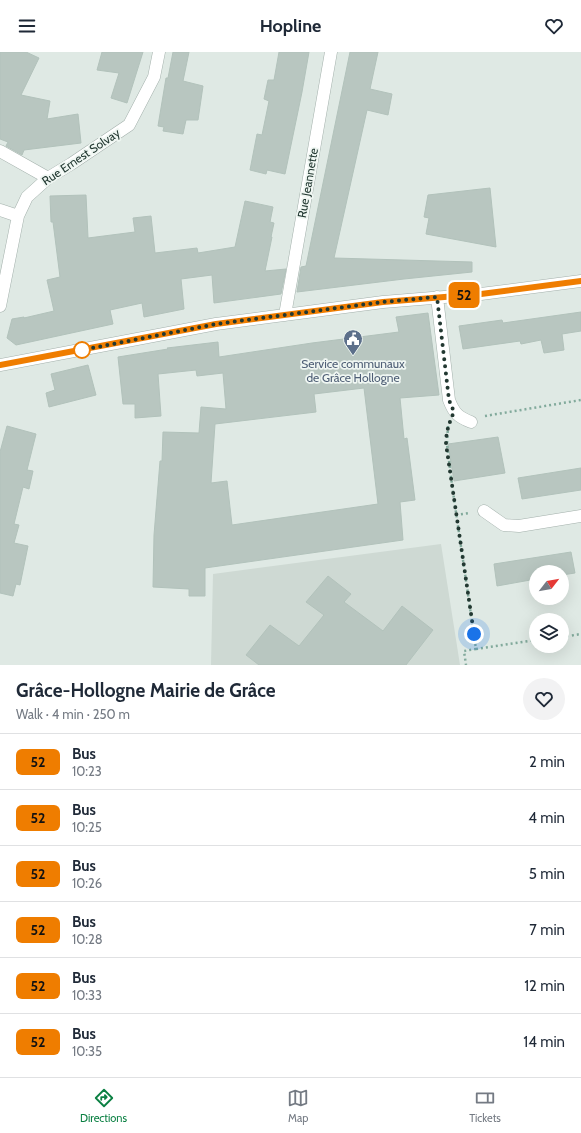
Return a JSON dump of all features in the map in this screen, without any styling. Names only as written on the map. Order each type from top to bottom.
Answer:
[{"type":"street","name":"Rue Ernest Solvay","points":[[0,306],[18,216],[27,197],[48,178],[129,125],[154,77],[159,52]]},
{"type":"street","name":"Rue Jeannette","points":[[285,315],[331,52]]},
{"type":"street","points":[[0,151],[48,178]]},
{"type":"street","points":[[0,210],[18,216]]},
{"type":"street","points":[[0,365],[216,324],[383,302],[481,294],[581,281]]},
{"type":"street","points":[[437,297],[449,400],[454,412],[471,422]]},
{"type":"street","points":[[484,511],[504,525],[519,526],[581,516]]},
{"type":"path","points":[[471,422],[482,416],[581,400]]},
{"type":"path","points":[[454,412],[448,424],[446,444],[476,649]]},
{"type":"path","points":[[569,636],[581,634]]},
{"type":"path","points":[[466,665],[464,651],[529,641]]},
{"type":"shaded area","points":[[441,544],[460,665],[211,665],[213,574]]},
{"type":"building","points":[[0,52],[26,52],[39,58],[21,95],[50,101],[47,119],[78,114],[81,143],[24,150],[22,155],[6,146],[8,142],[0,139]]},
{"type":"building","points":[[102,52],[143,52],[127,103],[111,98],[119,73],[97,70]]},
{"type":"building","points":[[173,52],[189,52],[183,81],[203,86],[198,120],[186,120],[183,134],[163,131],[164,127],[158,126],[166,78],[168,78]]},
{"type":"building","points":[[279,52],[309,52],[285,174],[267,170],[266,174],[250,170],[257,134],[262,135],[269,101],[264,99],[268,80],[274,80]]},
{"type":"building","points":[[350,52],[378,52],[370,89],[392,94],[388,115],[367,110],[334,258],[472,262],[472,272],[297,292],[301,267],[306,266]]},
{"type":"building","points":[[490,188],[496,247],[426,234],[429,218],[424,217],[428,195]]},
{"type":"building","points":[[86,195],[88,238],[135,232],[133,218],[151,216],[155,253],[197,248],[198,253],[235,247],[245,201],[273,207],[270,222],[274,223],[265,271],[286,269],[281,294],[214,303],[212,275],[181,279],[184,309],[144,317],[142,303],[110,310],[113,324],[16,345],[7,338],[12,319],[24,318],[54,311],[47,280],[60,277],[53,222],[51,222],[50,196]]},
{"type":"building","points":[[581,312],[581,331],[562,334],[564,350],[544,353],[541,340],[521,344],[520,341],[463,349],[459,326],[502,320],[503,323]]},
{"type":"building","points":[[428,313],[439,395],[400,398],[404,439],[407,438],[415,500],[400,502],[403,540],[205,568],[205,596],[189,596],[189,589],[153,587],[154,535],[160,461],[162,461],[163,432],[199,433],[201,407],[226,409],[223,373],[197,376],[196,370],[158,374],[161,416],[135,418],[135,404],[123,404],[118,357],[168,349],[167,348],[218,342],[219,357],[399,332],[396,317]],"holes":[[[364,388],[378,504],[232,525],[227,481],[211,483],[215,424],[316,412],[314,394]]]},
{"type":"building","points":[[88,365],[96,395],[49,407],[46,393],[55,390],[51,374]]},
{"type":"building","points":[[7,426],[36,434],[27,470],[33,471],[29,489],[23,487],[14,524],[19,525],[14,543],[28,546],[20,585],[16,584],[13,596],[0,593],[0,452]]},
{"type":"building","points":[[498,437],[505,473],[454,481],[448,444]]},
{"type":"building","points":[[581,468],[581,490],[522,499],[518,478]]},
{"type":"building","points":[[571,552],[575,573],[569,574],[569,565],[529,565],[529,580],[497,586],[494,564]]},
{"type":"building","points":[[328,576],[351,594],[344,602],[383,631],[402,606],[433,630],[406,665],[259,665],[246,655],[270,625],[299,646],[324,615],[306,602]]},
{"type":"bus line","name":"52","points":[[0,365],[216,324],[383,302],[481,294],[581,281]]},
{"type":"place","name":"Service communaux de Grâce Hollogne","points":[[353,356]]},
{"type":"route","points":[[82,350],[77,351],[216,324],[383,302],[437,297],[449,400],[454,412],[448,424],[446,444],[474,634]]}]
